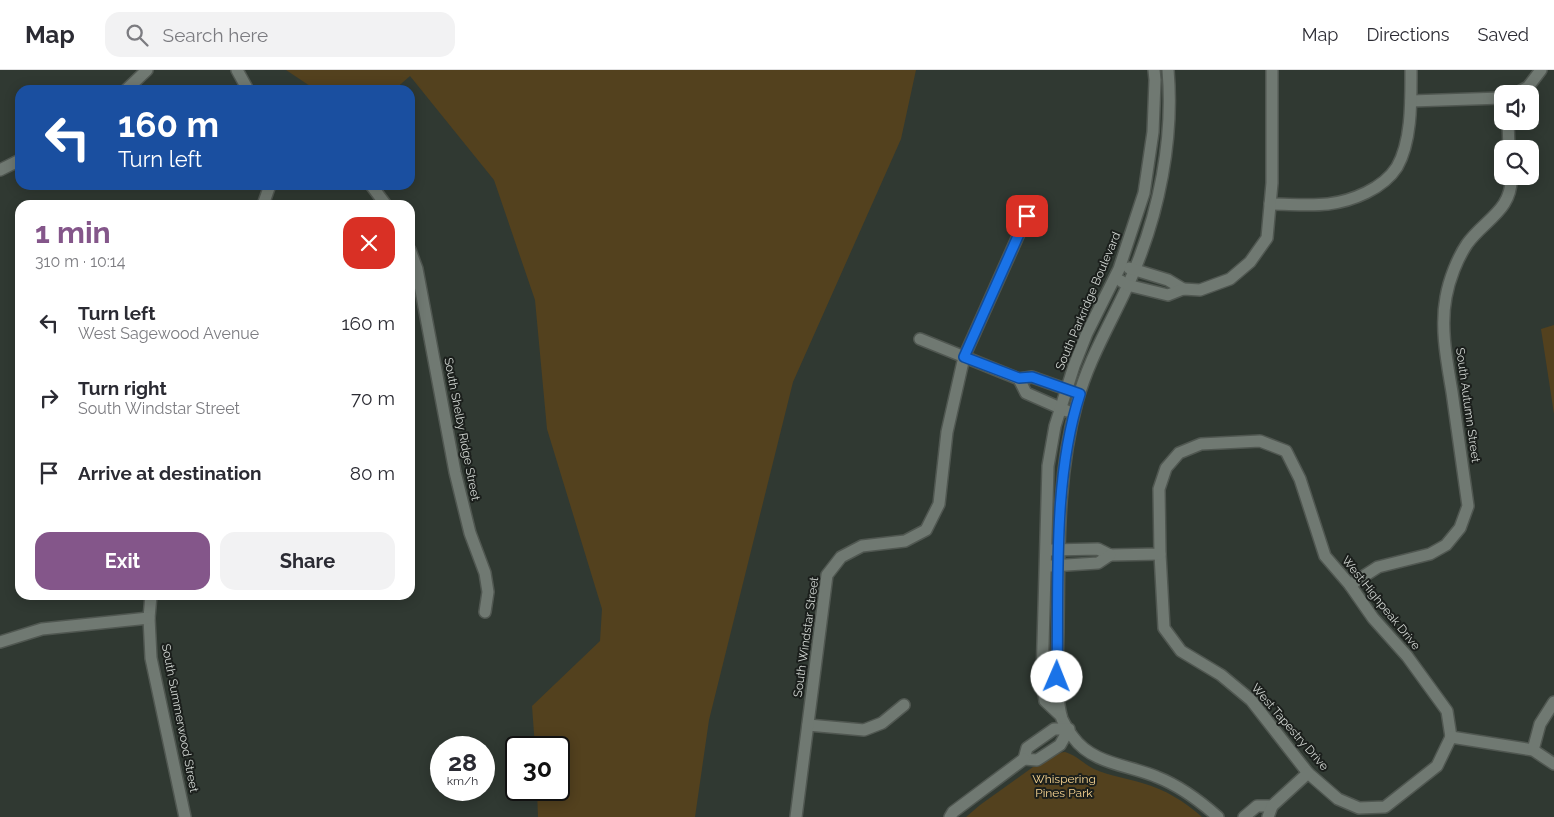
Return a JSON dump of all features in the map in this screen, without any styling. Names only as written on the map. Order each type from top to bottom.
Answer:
[{"type":"street","points":[[131,85],[147,70]]},
{"type":"street","points":[[237,70],[245,85]]},
{"type":"street","name":"South Parkridge Boulevard","points":[[1154,70],[1153,132],[1144,193],[1121,264],[1087,334],[1066,389],[1055,426],[1048,466],[1044,550],[1042,679],[1046,701],[1061,716],[1082,747],[1109,762],[1157,777],[1189,794],[1218,817]]},
{"type":"street","name":"South Parkridge Boulevard","points":[[1061,716],[1057,677],[1058,566],[1064,470],[1074,414],[1080,394],[1094,356],[1128,285],[1144,246],[1159,193],[1168,133],[1168,70]]},
{"type":"street","points":[[1115,277],[1128,285],[1168,295],[1182,289],[1200,290],[1230,279],[1250,262],[1267,238],[1272,184],[1272,70]]},
{"type":"street","points":[[1270,204],[1327,204],[1351,199],[1379,186],[1396,168],[1406,142],[1412,101],[1411,70]]},
{"type":"street","points":[[1530,85],[1541,70]]},
{"type":"street","points":[[1412,101],[1494,98]]},
{"type":"street","points":[[0,170],[15,162]]},
{"type":"street","name":"South Autumn Street","points":[[1350,585],[1378,566],[1430,554],[1446,545],[1460,528],[1468,506],[1448,364],[1444,324],[1446,298],[1455,269],[1468,244],[1504,206],[1511,185]]},
{"type":"street","name":"South Windstar Street","points":[[796,817],[828,575],[841,557],[862,546],[905,541],[926,530],[939,504],[947,432],[964,357],[1027,216]]},
{"type":"street","name":"South Shelby Ridge Street","points":[[415,264],[454,472],[470,532],[485,573],[488,592],[485,612]]},
{"type":"street","points":[[1121,264],[1168,280],[1182,289]]},
{"type":"street","points":[[920,339],[1019,378],[1032,377],[1080,394]]},
{"type":"street","points":[[1019,378],[1026,393],[1074,414]]},
{"type":"street","name":"West Highpeak Drive","points":[[1160,554],[1159,488],[1166,468],[1178,453],[1201,444],[1260,441],[1286,451],[1300,479],[1324,556],[1350,585],[1373,618],[1407,656],[1447,711],[1451,737]]},
{"type":"street","points":[[1044,550],[1098,548],[1110,555],[1160,554]]},
{"type":"street","name":"West Tapestry Drive","points":[[1160,554],[1164,628],[1181,651],[1221,675],[1250,700],[1308,773],[1338,799],[1359,808],[1385,807],[1437,766],[1451,737]]},
{"type":"street","points":[[1044,566],[1098,563],[1110,555]]},
{"type":"street","name":"South Summerwood Street","points":[[151,600],[149,618],[151,658],[184,817]]},
{"type":"street","points":[[0,642],[42,630],[149,618]]},
{"type":"street","points":[[1533,750],[1540,724],[1554,702]]},
{"type":"street","points":[[808,725],[864,730],[882,723],[904,705]]},
{"type":"street","points":[[950,817],[953,812],[1024,759],[1037,760],[1052,750],[1060,744],[1069,730]]},
{"type":"street","points":[[1451,737],[1533,750],[1554,764]]},
{"type":"street","points":[[1244,817],[1256,806],[1270,812],[1308,773]]},
{"type":"green space","points":[[286,70],[916,70],[901,139],[793,382],[709,720],[695,817],[538,817],[537,801],[570,801],[570,736],[534,736],[532,706],[600,641],[602,609],[547,429],[535,300],[494,180],[410,76],[400,85],[308,85]]},
{"type":"green space","points":[[1554,325],[1554,414],[1541,329]]},
{"type":"green space","name":"Whispering Pines Park","points":[[1065,752],[1073,755],[1090,767],[1151,786],[1167,793],[1202,817],[966,817],[1033,767],[1056,754]]},
{"type":"route","points":[[1027,216],[964,357],[1019,378],[1032,377],[1080,394],[1071,429],[1064,470],[1058,557],[1057,677]]}]
